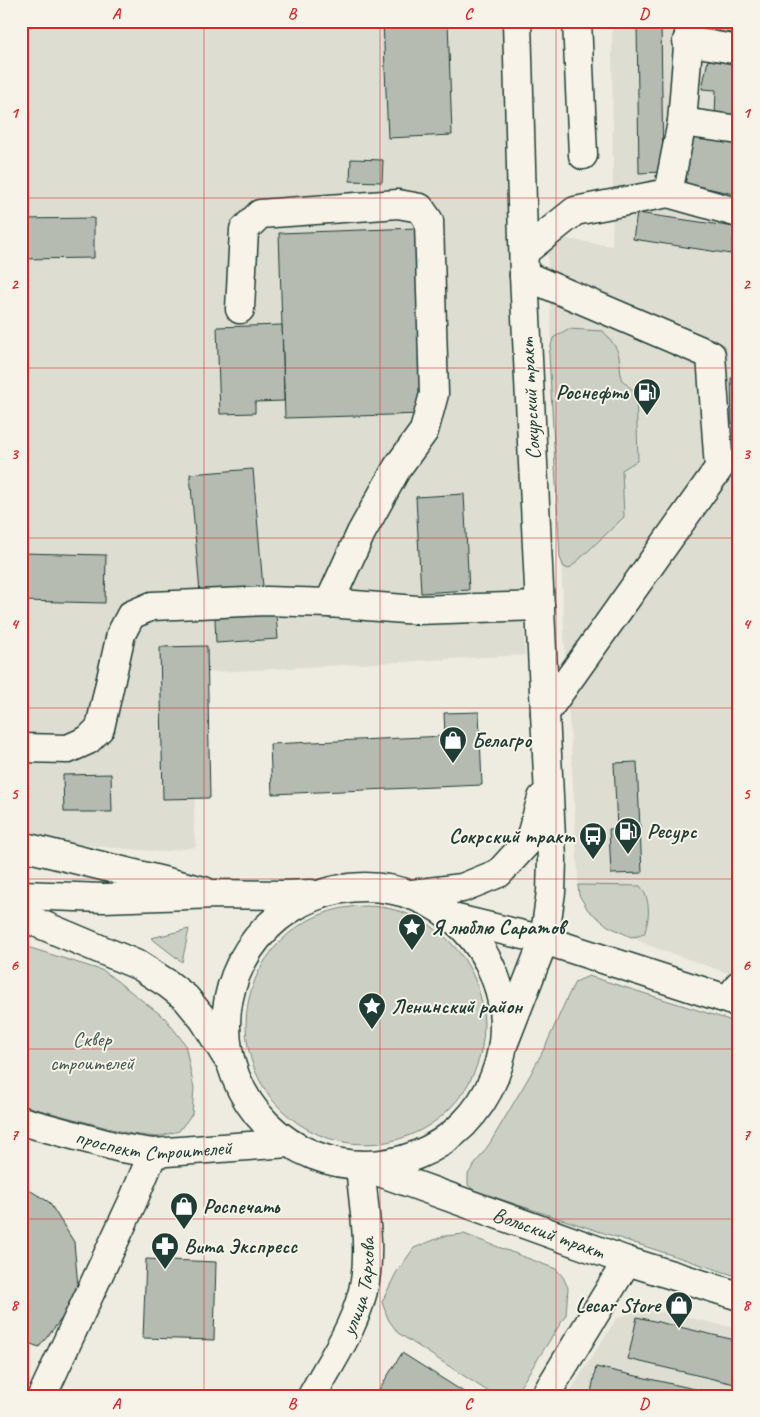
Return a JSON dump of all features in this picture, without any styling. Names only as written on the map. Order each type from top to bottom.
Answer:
[{"type":"main road","name":"Сокурский тракт","points":[[503,1045],[544,940],[551,892],[552,859],[524,264],[517,21]]},
{"type":"main road","points":[[577,21],[583,155]]},
{"type":"main road","points":[[668,193],[682,122],[688,31],[739,50]]},
{"type":"main road","points":[[682,122],[739,130]]},
{"type":"main road","points":[[545,713],[719,468],[711,355],[524,264],[575,211],[668,193],[739,213]]},
{"type":"main road","points":[[240,309],[244,230],[260,214],[398,204],[420,208],[429,221],[434,394],[424,432],[397,468],[361,534],[329,603]]},
{"type":"main road","points":[[21,748],[68,749],[88,740],[100,728],[121,634],[131,614],[152,606],[267,601],[329,603],[418,610],[540,606]]},
{"type":"main road","name":"Сокурский тракт","points":[[412,894],[462,888],[499,873],[530,839],[548,777]]},
{"type":"main road","points":[[21,846],[218,894]]},
{"type":"main road","points":[[21,916],[140,966],[168,984],[186,998],[204,1020],[230,1063],[244,1094],[263,1122],[289,1143],[324,1160],[360,1165],[390,1163],[417,1155],[443,1141],[458,1129],[483,1099],[496,1073],[503,1045],[503,1009],[495,975],[478,943],[453,918],[441,909],[412,894],[381,887],[349,886],[318,894],[291,907],[268,925],[248,948],[235,975],[227,1004],[226,1034],[230,1063]]},
{"type":"main road","points":[[21,895],[104,898],[218,894],[318,894]]},
{"type":"main road","points":[[453,918],[544,940],[736,996]]},
{"type":"main road","name":"проспект Строителей","points":[[21,1121],[121,1148],[152,1153],[289,1143]]},
{"type":"main road","points":[[42,1396],[132,1204],[152,1153]]},
{"type":"main road","name":"Вольский тракт","points":[[360,1165],[627,1261],[739,1296]]},
{"type":"main road","name":"улица Тархова","points":[[312,1396],[346,1336],[358,1309],[365,1280],[367,1244],[360,1165]]},
{"type":"main road","points":[[544,1396],[627,1261]]},
{"type":"shaded area","points":[[21,21],[503,21],[525,655],[198,673],[194,830],[196,847],[161,852],[61,843],[21,834]]},
{"type":"shaded area","points":[[612,21],[739,21],[739,977],[650,946],[608,926],[588,910],[579,895],[567,697],[547,236],[612,246]]},
{"type":"shaded area","points":[[649,1310],[739,1329],[739,1396],[567,1396],[616,1319],[633,1311]]},
{"type":"green space","points":[[568,329],[603,331],[616,348],[619,357],[621,379],[636,393],[638,460],[622,470],[624,517],[569,569],[564,567],[560,558],[549,354],[553,338]]},
{"type":"green space","points":[[578,885],[640,886],[648,903],[644,934],[631,937],[608,926],[588,910],[579,895]]},
{"type":"green space","points":[[353,906],[377,906],[400,911],[421,920],[441,933],[457,949],[470,969],[479,990],[484,1013],[482,1048],[475,1071],[457,1101],[441,1117],[421,1130],[400,1139],[377,1144],[353,1144],[330,1139],[309,1130],[289,1117],[273,1101],[260,1081],[251,1060],[246,1037],[246,1013],[251,990],[260,969],[273,949],[289,933],[309,920],[330,911]]},
{"type":"green space","points":[[189,929],[182,962],[151,938]]},
{"type":"green space","name":"Cквер cтроителей","points":[[21,945],[104,971],[165,1018],[185,1044],[194,1088],[192,1114],[179,1131],[157,1137],[131,1134],[21,1105]]},
{"type":"green space","points":[[589,976],[739,1023],[739,1277],[475,1191],[468,1185],[468,1174],[490,1143],[529,1077],[575,982]]},
{"type":"green space","points":[[464,1234],[556,1269],[563,1277],[568,1288],[566,1315],[514,1396],[495,1396],[398,1333],[388,1319],[382,1302],[396,1273],[414,1248],[444,1236]]},
{"type":"building","points":[[383,21],[448,21],[452,135],[388,138]]},
{"type":"building","points":[[637,21],[661,21],[663,172],[639,173]]},
{"type":"building","points":[[720,21],[739,21],[739,34],[719,32]]},
{"type":"building","points":[[708,60],[739,64],[739,120],[715,116],[716,90],[702,89]]},
{"type":"building","points":[[693,135],[739,144],[739,195],[683,183]]},
{"type":"building","points":[[351,159],[383,160],[382,182],[350,181]]},
{"type":"building","points":[[637,213],[735,227],[731,254],[633,239]]},
{"type":"building","points":[[94,218],[94,258],[21,259],[21,219]]},
{"type":"building","points":[[417,228],[424,414],[285,418],[279,233]]},
{"type":"building","points":[[282,325],[284,401],[255,402],[255,413],[220,414],[217,327]]},
{"type":"building","points":[[731,378],[739,378],[739,424],[732,424]]},
{"type":"building","points":[[253,469],[263,587],[200,593],[190,474]]},
{"type":"building","points":[[464,494],[469,590],[421,593],[416,497]]},
{"type":"building","points":[[21,553],[106,555],[105,603],[21,601]]},
{"type":"building","points":[[276,614],[278,639],[216,643],[215,618]]},
{"type":"building","points":[[207,646],[210,798],[163,799],[160,647]]},
{"type":"building","points":[[479,712],[482,785],[272,794],[270,744],[445,736],[444,713]]},
{"type":"building","points":[[637,762],[642,873],[611,874],[609,829],[617,829],[614,763]]},
{"type":"building","points":[[111,774],[112,812],[64,812],[63,775]]},
{"type":"building","points":[[21,1185],[49,1202],[74,1242],[79,1297],[39,1347],[23,1341],[25,1314],[21,1311]]},
{"type":"building","points":[[146,1259],[216,1262],[214,1340],[143,1338]]},
{"type":"building","points":[[637,1317],[739,1341],[739,1385],[628,1359]]},
{"type":"building","points":[[402,1353],[470,1396],[375,1396]]},
{"type":"building","points":[[596,1367],[726,1396],[606,1396],[591,1393]]},
{"type":"place","name":"Роснефть","points":[[647,416]]},
{"type":"place","name":"Белагро","points":[[453,764]]},
{"type":"place","name":"Ресурс","points":[[628,855]]},
{"type":"place","name":"Сокрский тракт","points":[[593,860]]},
{"type":"place","name":"Я люблю Саратов","points":[[412,951]]},
{"type":"place","name":"Ленинский район","points":[[372,1030]]},
{"type":"place","name":"Роспечать","points":[[184,1230]]},
{"type":"place","name":"Вита Экспресс","points":[[165,1270]]},
{"type":"place","name":"Lecar Store","points":[[679,1329]]}]
